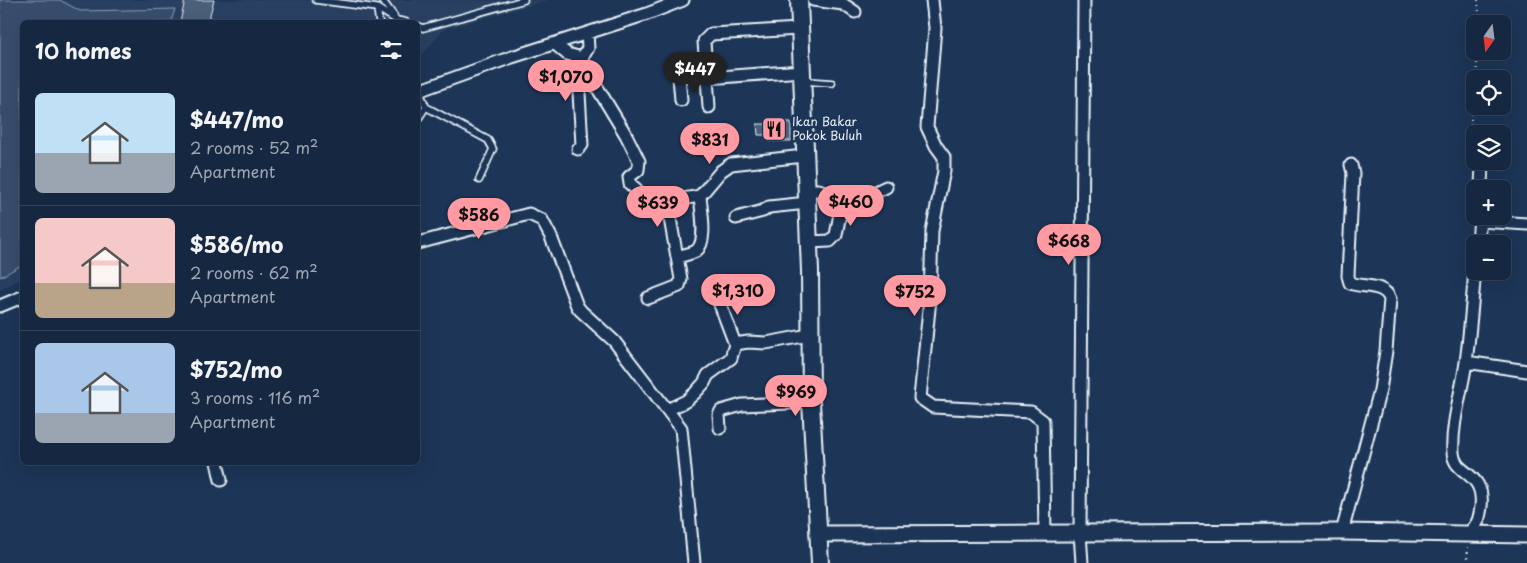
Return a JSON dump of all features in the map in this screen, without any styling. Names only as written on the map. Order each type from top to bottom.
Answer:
[{"type":"main road","points":[[799,0],[809,242],[811,402],[820,563]]},
{"type":"street","points":[[420,90],[512,57],[648,14],[683,0]]},
{"type":"street","points":[[813,0],[843,4],[855,12]]},
{"type":"street","points":[[932,0],[935,28],[927,127],[936,146],[944,157],[944,171],[932,231],[930,299],[920,398],[933,407],[1031,412],[1043,421],[1045,533]]},
{"type":"street","points":[[1082,563],[1080,533],[1084,0]]},
{"type":"street","points":[[710,107],[704,41],[711,34],[799,29]]},
{"type":"street","points":[[582,58],[588,48],[587,33]]},
{"type":"street","points":[[554,44],[567,54],[582,58]]},
{"type":"street","points":[[582,58],[586,69],[626,135],[638,161],[638,170],[629,177],[630,184],[636,189],[638,211]]},
{"type":"street","points":[[578,149],[582,145],[579,93],[586,69]]},
{"type":"street","points":[[681,100],[679,77],[682,71],[707,74],[802,76]]},
{"type":"street","points":[[648,298],[679,286],[681,279],[669,213],[672,204],[677,200],[700,196],[721,171],[731,164],[804,156]]},
{"type":"street","points":[[1342,532],[1380,390],[1386,351],[1390,298],[1387,292],[1381,289],[1350,284],[1348,276],[1353,173],[1351,165]]},
{"type":"street","points":[[736,218],[763,211],[769,207],[819,190],[843,198],[856,198],[871,196],[886,187]]},
{"type":"street","points":[[677,257],[694,252],[700,246],[703,236],[700,196]]},
{"type":"street","points":[[809,242],[830,241],[836,235],[843,198]]},
{"type":"street","points":[[420,242],[529,214],[542,220],[551,237],[581,312],[614,341],[681,428],[694,563]]},
{"type":"street","points":[[1511,222],[1527,224]]},
{"type":"street","points":[[1469,533],[1478,523],[1482,494],[1477,483],[1456,462],[1453,456],[1453,441],[1466,362],[1474,280]]},
{"type":"street","points":[[0,306],[20,298]]},
{"type":"street","points":[[667,410],[696,394],[708,374],[730,358],[735,344],[718,299]]},
{"type":"street","points":[[735,344],[748,342],[766,343],[809,335]]},
{"type":"street","points":[[1466,362],[1527,370]]},
{"type":"street","points":[[720,428],[719,416],[721,411],[742,405],[811,402]]},
{"type":"street","points":[[218,465],[221,480]]},
{"type":"street","points":[[818,534],[1342,532],[1527,535]]},
{"type":"lane","points":[[316,0],[377,8],[396,20]]},
{"type":"lane","points":[[382,0],[396,20]]},
{"type":"lane","points":[[420,27],[423,28],[524,0]]},
{"type":"lane","points":[[377,8],[379,20]]},
{"type":"lane","points":[[802,76],[832,82]]},
{"type":"lane","points":[[420,95],[426,107],[488,140],[493,149],[479,180]]},
{"type":"lane","points":[[420,116],[426,107]]},
{"type":"path","points":[[1478,0],[1479,15]]},
{"type":"path","points":[[1467,563],[1469,533]]},
{"type":"shaded area","points":[[0,0],[549,0],[444,29],[420,58],[420,20],[20,20],[20,279],[0,290]]},
{"type":"shaded area","points":[[0,0],[60,0],[80,11],[175,9],[172,20],[20,20],[20,266],[0,277]]},
{"type":"building","points":[[185,0],[214,0],[209,20],[180,20]]},
{"type":"building","name":"Ikan Bakar Pokok Buluh","points":[[769,122],[791,122],[791,141],[769,141],[769,135],[758,135],[757,124],[769,124]]},
{"type":"place","name":"Ikan Bakar Pokok Buluh","points":[[774,129]]}]
